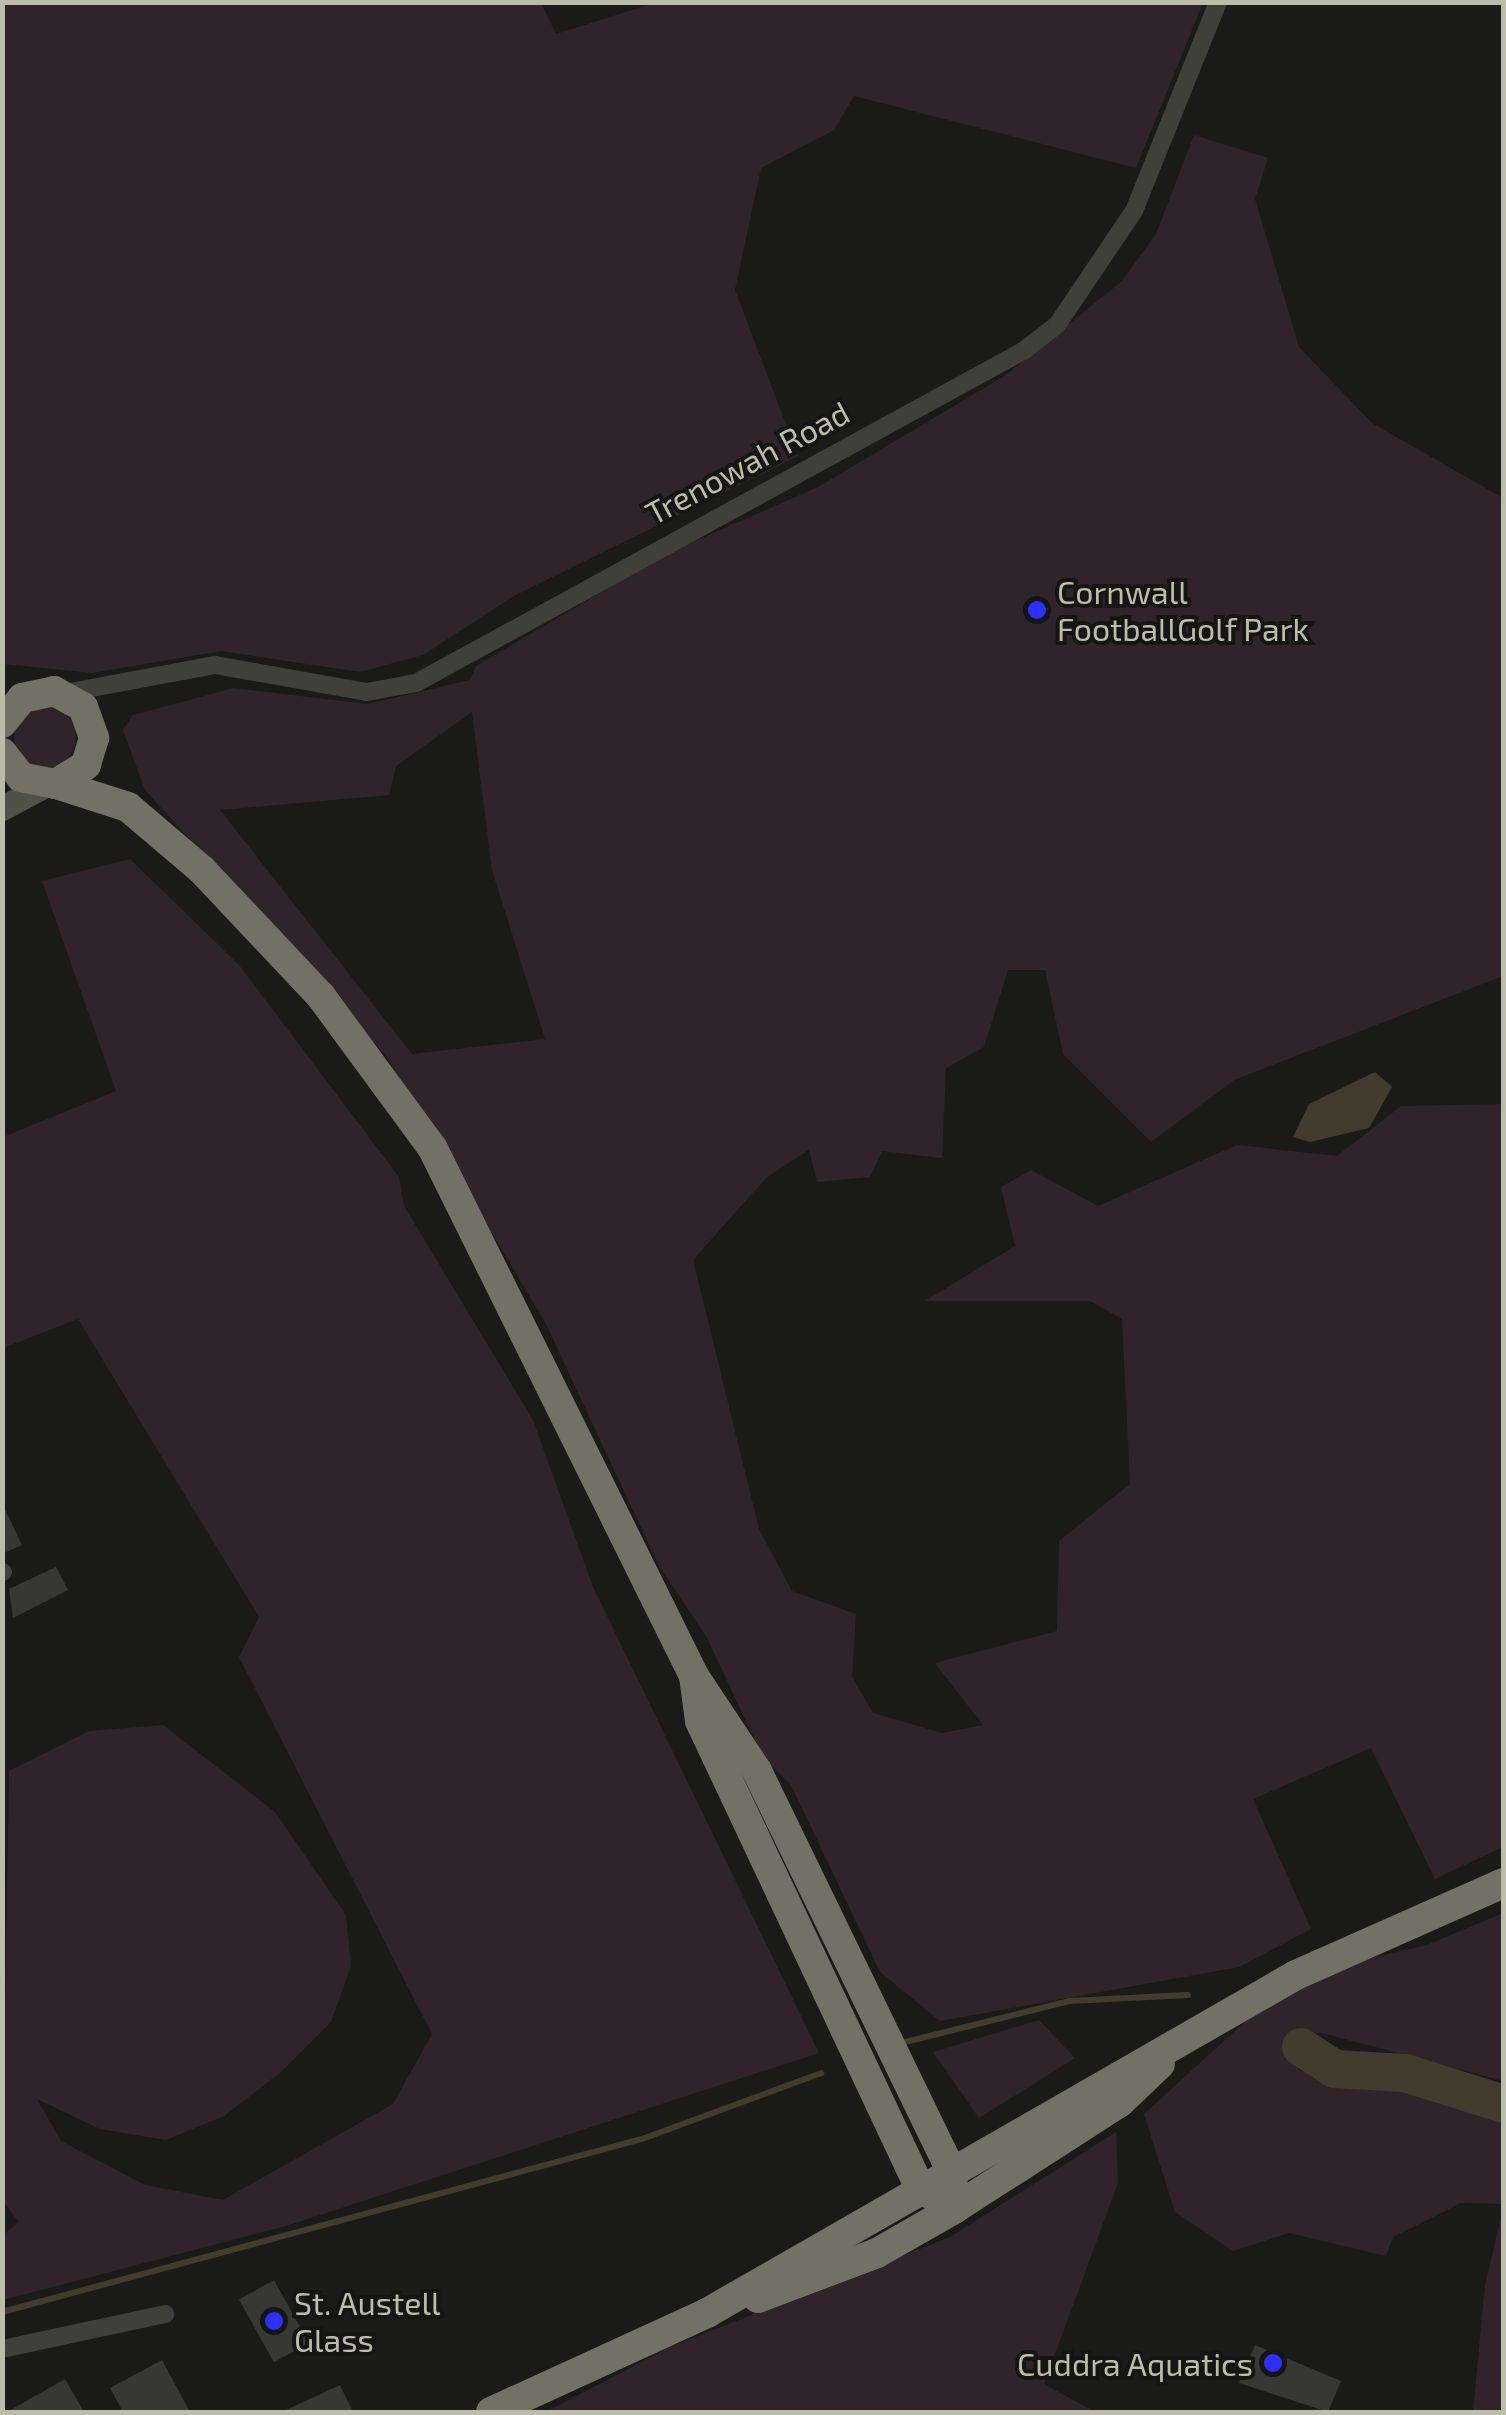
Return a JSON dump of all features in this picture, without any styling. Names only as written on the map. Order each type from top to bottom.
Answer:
[{"type":"highway","points":[[2,723],[12,698],[62,693],[92,725],[128,807]]},
{"type":"highway","points":[[51,785],[86,764],[92,725]]},
{"type":"highway","points":[[3,760],[21,777],[128,807],[202,870],[320,995],[433,1149],[694,1676],[757,1772],[952,2172],[954,2210]]},
{"type":"highway","points":[[694,1676],[700,1722],[920,2188],[954,2210]]},
{"type":"highway","points":[[491,2412],[707,2313],[1195,2030],[1504,1883]]},
{"type":"highway","points":[[707,2313],[829,2273],[954,2210],[1120,2102],[1195,2030]]},
{"type":"street","name":"Trenowah Road","points":[[62,693],[118,687],[215,665],[367,692],[416,684],[1023,352],[1056,325],[1134,212],[1218,2]]},
{"type":"street","points":[[92,725],[118,687]]},
{"type":"street","points":[[2,808],[51,785]]},
{"type":"street","points":[[2,2348],[165,2314]]},
{"type":"shaded area","points":[[3,2],[541,3],[556,34],[655,3],[1203,3],[1136,168],[854,96],[834,130],[761,168],[735,290],[798,456],[514,596],[423,655],[360,672],[221,651],[92,673],[3,664]]},
{"type":"shaded area","points":[[1194,135],[1268,158],[1255,199],[1299,347],[1372,423],[1503,498],[1503,976],[1234,1080],[1151,1142],[1063,1054],[1045,970],[1008,970],[984,1047],[946,1068],[942,1158],[882,1151],[870,1177],[817,1182],[809,1150],[767,1177],[693,1260],[759,1529],[792,1591],[856,1614],[852,1677],[873,1713],[942,1733],[983,1725],[935,1663],[1057,1631],[1059,1541],[1130,1484],[1122,1319],[1090,1301],[925,1301],[1015,1246],[1001,1187],[1031,1170],[1098,1206],[1237,1145],[1337,1156],[1401,1106],[1503,1104],[1503,1847],[1435,1879],[1371,1748],[1253,1799],[1311,1929],[1239,1967],[940,2021],[880,1972],[791,1785],[763,1757],[706,1636],[659,1566],[546,1324],[387,1057],[145,790],[123,730],[133,715],[234,688],[368,704],[470,680],[476,666],[666,554],[818,487],[1006,375],[1122,281],[1156,234]],"holes":[[[472,712],[492,870],[545,1039],[412,1054],[220,810],[389,795],[396,766]]]},
{"type":"shaded area","points":[[45,706],[67,715],[76,737],[67,759],[45,768],[23,759],[14,737],[23,715]]},
{"type":"shaded area","points":[[130,859],[239,965],[399,1177],[404,1206],[533,1420],[593,1587],[819,2053],[286,2226],[3,2300],[3,2235],[19,2222],[2,2200],[9,1771],[89,1731],[163,1725],[275,1812],[346,1915],[351,1966],[331,2022],[281,2072],[224,2116],[166,2140],[100,2129],[37,2099],[61,2141],[145,2185],[223,2200],[393,2104],[432,2034],[239,1657],[259,1617],[78,1319],[3,1348],[3,1137],[116,1091],[42,881]]},
{"type":"shaded area","points":[[1375,1072],[1392,1087],[1369,1128],[1310,1142],[1293,1137],[1309,1104]]},
{"type":"shaded area","points":[[1503,1913],[1503,2081],[1322,2033],[1291,2035],[1285,2050],[1299,2070],[1503,2113],[1503,2204],[1461,2203],[1393,2237],[1386,2256],[1289,2233],[1233,2251],[1175,2212],[1144,2114],[1296,1975],[1427,1945]]},
{"type":"shaded area","points":[[1039,2020],[1075,2058],[979,2118],[933,2052]]},
{"type":"shaded area","points":[[1116,2132],[1118,2183],[1044,2384],[1095,2412],[546,2412],[670,2347],[950,2237]]},
{"type":"shaded area","points":[[1503,2209],[1503,2412],[1473,2412],[1485,2285]]},
{"type":"building","points":[[2,1503],[22,1545],[2,1554]]},
{"type":"building","points":[[56,1567],[68,1590],[13,1618],[9,1589]]},
{"type":"building","name":"St. Austell Glass","points":[[274,2280],[309,2343],[274,2362],[239,2299]]},
{"type":"building","name":"Cuddra Aquatics","points":[[1255,2345],[1341,2381],[1328,2412],[1239,2383]]},
{"type":"building","points":[[162,2360],[190,2412],[123,2412],[110,2388]]},
{"type":"building","points":[[65,2379],[84,2412],[7,2412]]},
{"type":"building","points":[[340,2385],[353,2412],[282,2412]]},
{"type":"waterway","points":[[897,2044],[1069,2001],[1188,1995]]},
{"type":"waterway","points":[[1301,2047],[1335,2069],[1405,2073],[1504,2104]]},
{"type":"waterway","points":[[2,2312],[642,2139],[821,2073]]},
{"type":"place","name":"Cornwall FootballGolf Park","points":[[1037,610]]},
{"type":"place","name":"St. Austell Glass","points":[[274,2321]]},
{"type":"place","name":"Cuddra Aquatics","points":[[1273,2363]]}]
